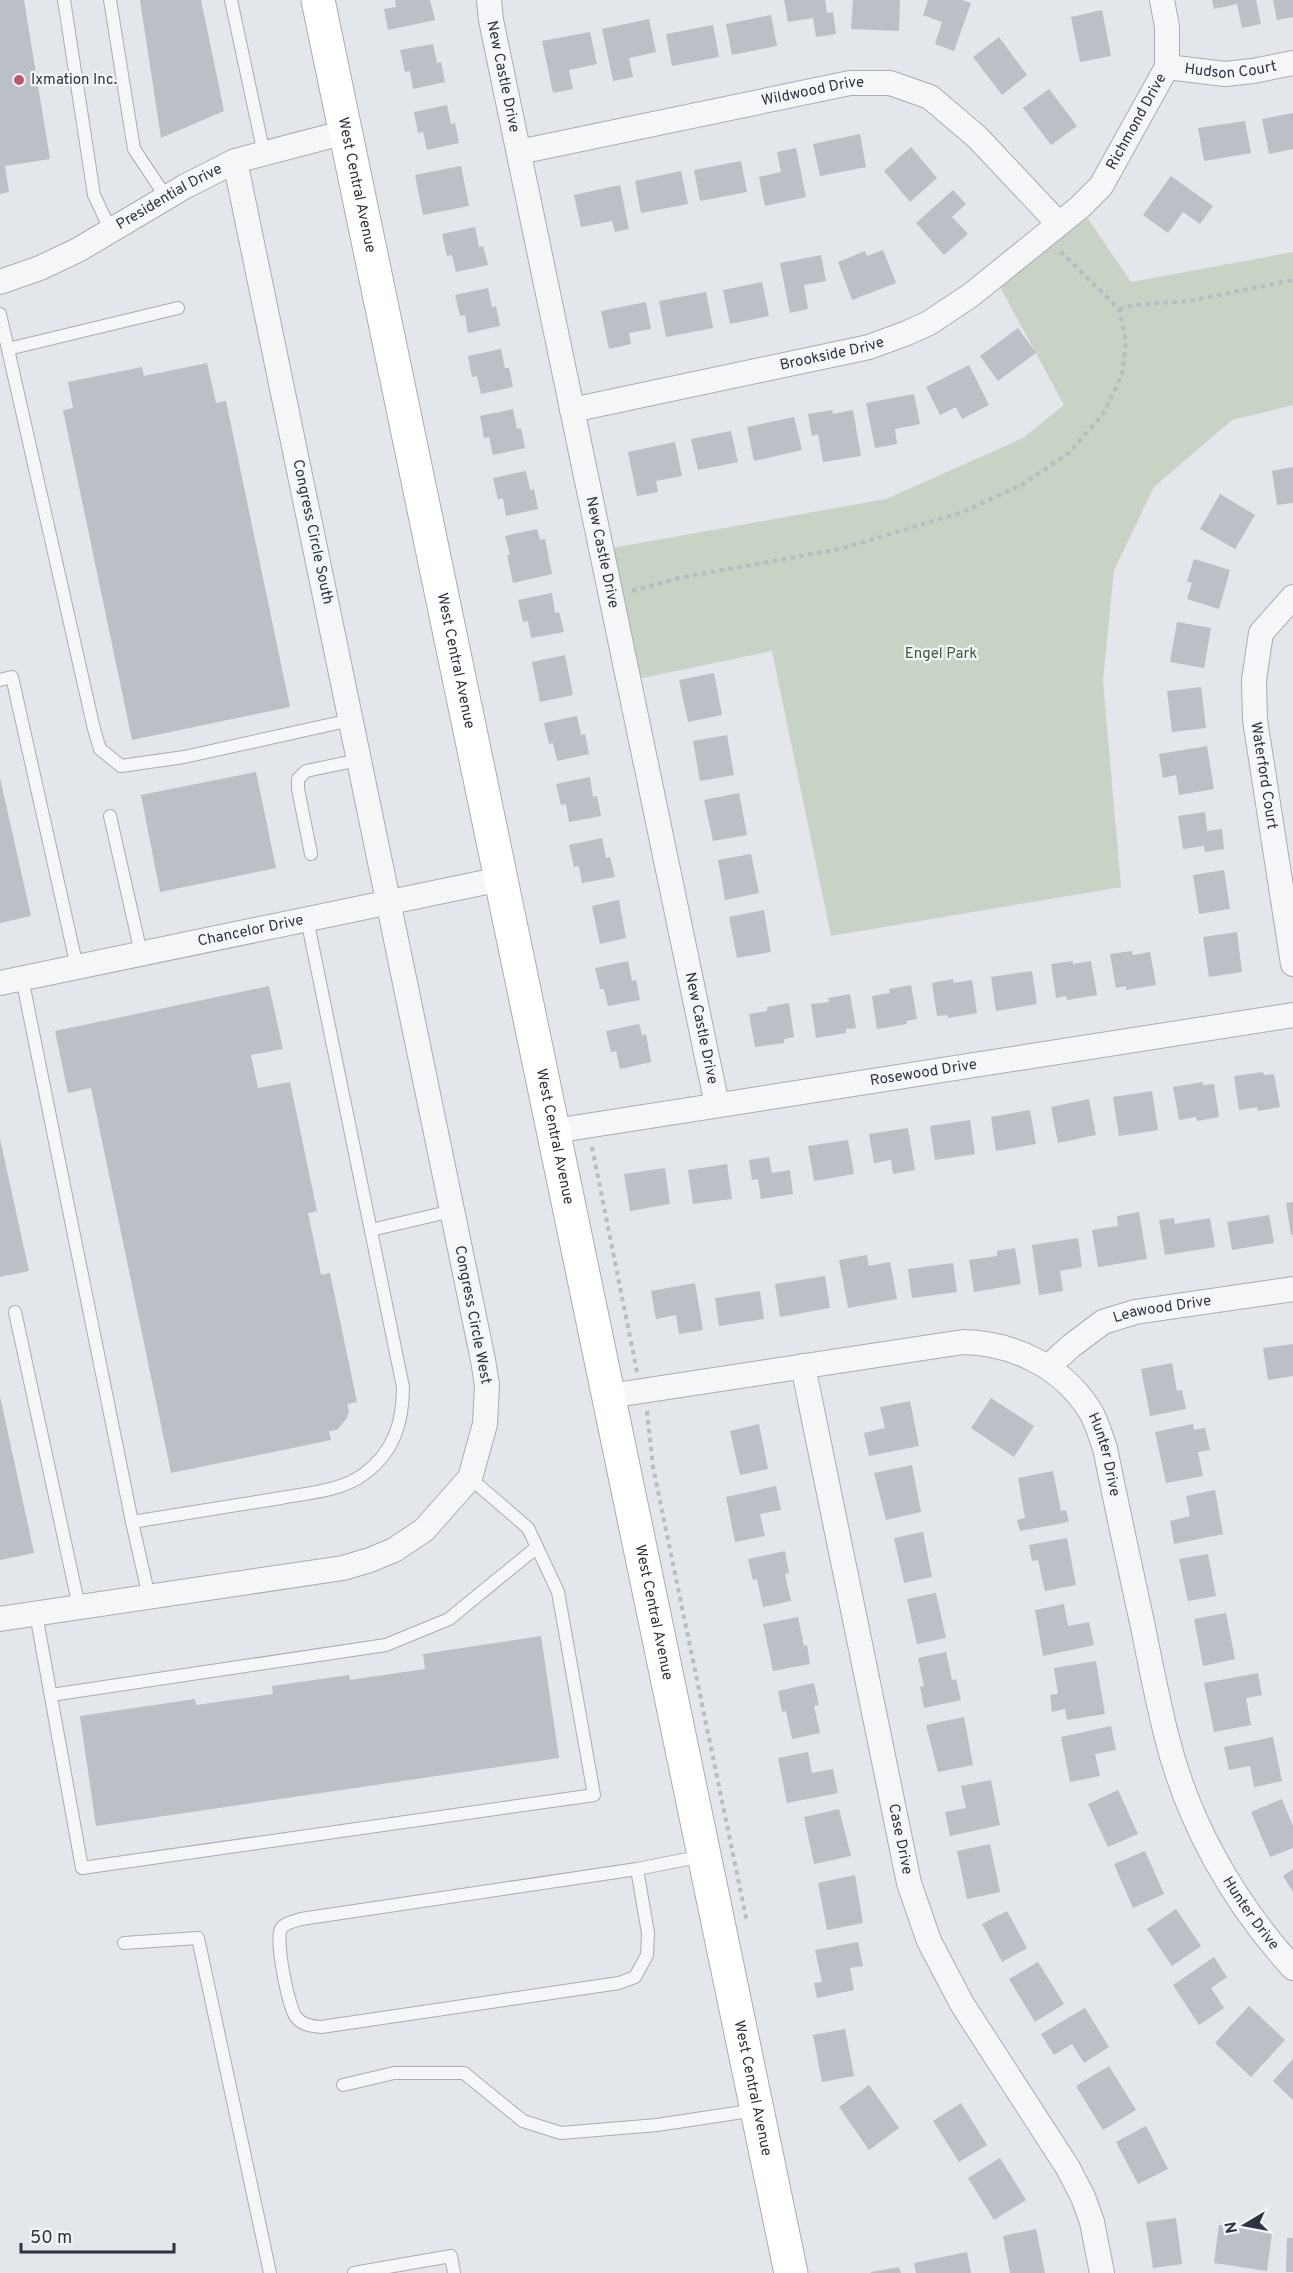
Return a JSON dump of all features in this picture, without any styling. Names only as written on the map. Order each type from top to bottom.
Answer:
[{"type":"street","name":"West Central Avenue","points":[[318,0],[791,2273]]},
{"type":"street","name":"New Castle Drive","points":[[489,0],[491,20],[717,1106]]},
{"type":"street","name":"Richmond Drive","points":[[1051,229],[1080,207],[1101,186],[1167,67],[1167,27],[1162,0]]},
{"type":"street","name":"Hudson Court","points":[[1167,67],[1225,74],[1253,72],[1293,63]]},
{"type":"street","name":"Wildwood Drive","points":[[519,152],[850,83],[890,83],[930,97],[977,137],[1051,229]]},
{"type":"street","name":"Presidential Drive","points":[[0,282],[40,268],[78,250],[166,197],[235,161],[346,132]]},
{"type":"street","name":"Congress Circle South","points":[[235,161],[389,902]]},
{"type":"street","name":"Brookside Drive","points":[[572,410],[869,347],[907,333],[971,295],[1051,229]]},
{"type":"street","name":"Waterford Court","points":[[1293,597],[1261,633],[1254,680],[1255,720],[1293,964]]},
{"type":"street","name":"Chancelor Drive","points":[[11,980],[501,879]]},
{"type":"street","name":"Congress Circle West","points":[[0,1619],[343,1568],[370,1560],[394,1550],[424,1530],[470,1478],[485,1424],[487,1385],[389,902]]},
{"type":"street","name":"Rosewood Drive","points":[[554,1131],[1293,1015]]},
{"type":"street","name":"Leawood Drive","points":[[1048,1367],[1103,1322],[1135,1312],[1293,1289]]},
{"type":"street","name":"Hunter Drive","points":[[609,1396],[963,1342],[1010,1348],[1048,1367],[1064,1380],[1089,1409],[1105,1448],[1166,1734],[1188,1800],[1233,1890],[1255,1922],[1293,1968]]},
{"type":"street","name":"Case Drive","points":[[803,1366],[909,1883],[918,1912],[937,1957],[962,2004],[1075,2181],[1092,2222],[1102,2273]]},
{"type":"lane","points":[[64,0],[94,195],[111,231]]},
{"type":"lane","points":[[110,0],[134,149],[166,197]]},
{"type":"lane","points":[[231,0],[264,154]]},
{"type":"lane","points":[[8,350],[178,308]]},
{"type":"lane","points":[[0,314],[100,749],[121,766],[184,757],[351,720]]},
{"type":"lane","points":[[0,680],[12,677],[76,967]]},
{"type":"lane","points":[[311,854],[297,789],[298,779],[306,771],[359,760]]},
{"type":"lane","points":[[110,816],[141,953]]},
{"type":"lane","points":[[132,1522],[315,1491],[352,1482],[377,1463],[388,1449],[400,1424],[403,1387],[307,919]]},
{"type":"lane","points":[[11,980],[149,1597]]},
{"type":"lane","points":[[371,1230],[452,1211]]},
{"type":"lane","points":[[15,1312],[80,1608]]},
{"type":"lane","points":[[36,1614],[82,1868],[594,1796],[558,1592],[528,1528],[470,1478]]},
{"type":"lane","points":[[51,1695],[386,1645],[449,1619],[537,1547]]},
{"type":"lane","points":[[637,1869],[648,1933],[647,1955],[635,1977],[619,1983],[321,2027],[304,2025],[296,2018],[291,2008],[282,1966],[279,1932],[283,1926],[301,1919],[637,1869],[705,1856]]},
{"type":"lane","points":[[124,1943],[198,1938],[270,2273]]},
{"type":"lane","points":[[343,2085],[394,2073],[464,2073],[523,2121],[561,2133],[657,2125],[757,2109]]},
{"type":"lane","points":[[354,2273],[451,2256],[454,2273]]},
{"type":"path","points":[[611,597],[679,578],[840,549],[963,512],[1023,484],[1070,453],[1103,414],[1122,375],[1126,341],[1119,309],[1051,229]]},
{"type":"path","points":[[1119,309],[1134,305],[1189,301],[1293,280]]},
{"type":"path","points":[[588,1126],[641,1392],[650,1419],[653,1467],[748,1926]]},
{"type":"green space","name":"Engel Park","points":[[1080,207],[1131,282],[1293,252],[1293,405],[1232,420],[1154,487],[1114,570],[1103,681],[1121,887],[831,936],[772,651],[628,681],[601,550],[886,499],[1023,438],[1064,405],[994,276]]},
{"type":"building","name":"Ixmation Inc.","points":[[0,0],[24,0],[50,159],[5,166],[9,192],[0,194]]},
{"type":"building","points":[[140,0],[201,0],[224,111],[161,138]]},
{"type":"building","points":[[395,0],[430,0],[435,20],[388,30],[384,9],[396,7]]},
{"type":"building","points":[[784,0],[825,0],[827,13],[833,12],[836,34],[816,37],[813,18],[788,22]]},
{"type":"building","points":[[853,0],[900,0],[899,31],[851,29]]},
{"type":"building","points":[[928,0],[962,0],[971,3],[954,51],[935,44],[942,22],[923,15]]},
{"type":"building","points":[[1212,0],[1256,0],[1261,24],[1242,28],[1237,4],[1214,9]]},
{"type":"building","points":[[1273,0],[1293,0],[1293,17],[1277,20]]},
{"type":"building","points":[[1102,10],[1111,56],[1080,62],[1071,17]]},
{"type":"building","points":[[771,15],[777,46],[732,55],[726,24]]},
{"type":"building","points":[[649,19],[656,52],[629,58],[633,77],[613,81],[602,29]]},
{"type":"building","points":[[713,25],[719,57],[672,66],[666,34]]},
{"type":"building","points":[[590,32],[597,64],[569,70],[573,89],[553,93],[542,41]]},
{"type":"building","points":[[999,37],[1027,75],[1002,95],[973,57]]},
{"type":"building","points":[[433,44],[437,63],[441,62],[445,82],[413,89],[410,71],[405,72],[400,50]]},
{"type":"building","points":[[1049,89],[1077,126],[1051,145],[1023,108]]},
{"type":"building","points":[[447,105],[451,124],[455,123],[459,143],[427,150],[423,132],[418,133],[414,112]]},
{"type":"building","points":[[1293,113],[1293,149],[1269,154],[1262,119]]},
{"type":"building","points":[[1245,121],[1251,153],[1204,161],[1198,128]]},
{"type":"building","points":[[860,134],[866,167],[820,176],[813,144]]},
{"type":"building","points":[[911,147],[937,178],[910,202],[884,171]]},
{"type":"building","points":[[796,148],[806,197],[765,206],[759,177],[781,172],[777,152]]},
{"type":"building","points":[[741,161],[747,192],[700,201],[694,170]]},
{"type":"building","points":[[461,166],[469,206],[423,215],[415,175]]},
{"type":"building","points":[[681,171],[688,204],[641,213],[635,181]]},
{"type":"building","points":[[1171,176],[1213,206],[1200,224],[1183,212],[1168,233],[1143,215]]},
{"type":"building","points":[[620,185],[629,229],[615,232],[612,221],[581,227],[574,195]]},
{"type":"building","points":[[953,190],[966,204],[952,217],[968,234],[944,255],[916,223]]},
{"type":"building","points":[[475,227],[479,247],[483,246],[488,265],[456,272],[452,255],[447,256],[442,234]]},
{"type":"building","points":[[883,250],[896,283],[852,300],[838,262],[865,251],[867,256]]},
{"type":"building","points":[[821,255],[826,281],[804,285],[808,309],[790,313],[780,263]]},
{"type":"building","points":[[762,282],[769,316],[730,324],[723,290]]},
{"type":"building","points":[[488,288],[492,307],[496,306],[500,326],[468,333],[465,315],[460,316],[455,295]]},
{"type":"building","points":[[706,292],[713,328],[666,337],[659,301]]},
{"type":"building","points":[[646,302],[651,329],[629,333],[631,344],[609,349],[601,311]]},
{"type":"building","points":[[1018,328],[1036,353],[998,381],[980,356]]},
{"type":"building","points":[[501,349],[505,368],[509,368],[513,387],[481,394],[477,376],[472,377],[468,356]]},
{"type":"building","points":[[207,363],[216,403],[226,401],[290,707],[132,740],[63,410],[73,408],[68,382],[142,367],[144,376]]},
{"type":"building","points":[[969,365],[989,405],[962,419],[956,407],[940,415],[926,387]]},
{"type":"building","points":[[914,394],[920,424],[895,429],[897,444],[875,448],[866,403]]},
{"type":"building","points":[[513,409],[517,429],[521,428],[525,448],[493,455],[489,437],[484,438],[480,416]]},
{"type":"building","points":[[832,410],[833,414],[853,410],[861,456],[823,462],[818,434],[812,436],[808,414]]},
{"type":"building","points":[[794,417],[802,450],[754,461],[747,427]]},
{"type":"building","points":[[731,431],[738,462],[698,470],[691,439]]},
{"type":"building","points":[[675,442],[682,476],[656,481],[658,492],[637,496],[628,452]]},
{"type":"building","points":[[1293,467],[1293,503],[1277,505],[1272,471]]},
{"type":"building","points":[[526,471],[530,490],[534,489],[538,509],[506,516],[503,498],[498,500],[493,478]]},
{"type":"building","points":[[1220,494],[1255,515],[1235,549],[1200,529]]},
{"type":"building","points":[[537,529],[540,540],[545,539],[552,574],[513,583],[505,536]]},
{"type":"building","points":[[1194,559],[1230,570],[1219,609],[1187,599],[1192,583],[1187,582]]},
{"type":"building","points":[[552,593],[555,613],[559,612],[564,632],[531,638],[528,621],[523,622],[518,600]]},
{"type":"building","points":[[1177,622],[1211,628],[1204,668],[1170,662]]},
{"type":"building","points":[[565,655],[573,695],[540,702],[532,662]]},
{"type":"building","points":[[714,673],[722,715],[688,722],[679,680]]},
{"type":"building","points":[[1201,687],[1206,728],[1172,732],[1167,691]]},
{"type":"building","points":[[577,716],[581,735],[585,734],[589,754],[557,761],[553,743],[549,744],[544,723]]},
{"type":"building","points":[[727,735],[734,775],[700,781],[693,741]]},
{"type":"building","points":[[1207,746],[1214,789],[1179,795],[1176,775],[1163,778],[1159,754]]},
{"type":"building","points":[[256,772],[276,868],[160,892],[141,795]]},
{"type":"building","points":[[590,777],[593,797],[597,796],[601,816],[569,822],[566,804],[561,805],[556,784]]},
{"type":"building","points":[[0,778],[31,916],[0,923]]},
{"type":"building","points":[[739,793],[747,835],[713,841],[704,800]]},
{"type":"building","points":[[1205,812],[1207,831],[1222,829],[1224,849],[1205,852],[1204,846],[1183,849],[1178,816]]},
{"type":"building","points":[[602,838],[606,858],[610,857],[615,877],[582,883],[579,866],[574,867],[569,845]]},
{"type":"building","points":[[751,854],[759,893],[725,900],[718,860]]},
{"type":"building","points":[[1224,870],[1230,909],[1199,914],[1193,875]]},
{"type":"building","points":[[619,900],[626,938],[600,944],[592,906]]},
{"type":"building","points":[[764,910],[771,952],[737,958],[729,917]]},
{"type":"building","points":[[1237,932],[1242,972],[1209,977],[1203,937]]},
{"type":"building","points":[[1132,951],[1133,955],[1150,952],[1156,985],[1126,990],[1126,986],[1116,988],[1110,954]]},
{"type":"building","points":[[628,961],[632,981],[636,980],[640,1000],[608,1006],[604,989],[600,989],[595,968]]},
{"type":"building","points":[[1073,961],[1073,964],[1091,961],[1097,995],[1067,1000],[1066,996],[1056,998],[1051,964]]},
{"type":"building","points":[[1032,971],[1037,1004],[996,1011],[991,977]]},
{"type":"building","points":[[953,979],[954,983],[972,980],[977,1013],[948,1018],[947,1015],[937,1016],[932,983]]},
{"type":"building","points":[[911,985],[917,1019],[906,1021],[907,1024],[877,1029],[872,996],[890,993],[889,989]]},
{"type":"building","points":[[269,986],[283,1049],[251,1055],[258,1088],[290,1082],[317,1211],[308,1213],[321,1275],[330,1273],[357,1402],[347,1404],[349,1411],[347,1418],[337,1430],[329,1431],[331,1440],[171,1473],[91,1088],[68,1093],[55,1031]]},
{"type":"building","points":[[850,994],[856,1028],[846,1029],[846,1033],[816,1038],[811,1004],[829,1002],[828,998]]},
{"type":"building","points":[[789,1003],[794,1037],[784,1039],[784,1043],[755,1047],[749,1014],[767,1011],[767,1007]]},
{"type":"building","points":[[639,1024],[642,1035],[646,1034],[651,1062],[620,1069],[616,1051],[611,1052],[606,1031]]},
{"type":"building","points":[[1263,1072],[1264,1075],[1274,1074],[1280,1107],[1258,1111],[1257,1107],[1239,1110],[1234,1076]]},
{"type":"building","points":[[1203,1082],[1203,1085],[1214,1084],[1219,1117],[1197,1121],[1196,1117],[1179,1120],[1173,1087]]},
{"type":"building","points":[[1152,1091],[1158,1130],[1119,1136],[1113,1097]]},
{"type":"building","points":[[1089,1099],[1096,1135],[1058,1143],[1051,1107]]},
{"type":"building","points":[[1030,1110],[1036,1144],[996,1151],[991,1117]]},
{"type":"building","points":[[970,1120],[975,1154],[935,1160],[930,1126]]},
{"type":"building","points":[[908,1128],[915,1170],[893,1174],[891,1160],[874,1163],[869,1134]]},
{"type":"building","points":[[0,1139],[29,1271],[0,1277]]},
{"type":"building","points":[[848,1140],[854,1174],[814,1181],[808,1146]]},
{"type":"building","points":[[769,1157],[772,1173],[790,1170],[793,1194],[761,1199],[758,1179],[752,1180],[749,1160]]},
{"type":"building","points":[[727,1164],[732,1199],[693,1204],[688,1170]]},
{"type":"building","points":[[665,1168],[670,1204],[630,1211],[624,1174]]},
{"type":"building","points":[[1293,1202],[1293,1235],[1291,1235],[1286,1203]]},
{"type":"building","points":[[1139,1212],[1147,1259],[1098,1267],[1092,1230],[1118,1226],[1117,1216]]},
{"type":"building","points":[[1269,1215],[1274,1243],[1232,1250],[1227,1222]]},
{"type":"building","points":[[1174,1218],[1175,1224],[1210,1218],[1215,1247],[1165,1255],[1159,1220]]},
{"type":"building","points":[[1078,1238],[1082,1267],[1060,1271],[1063,1291],[1039,1295],[1032,1245]]},
{"type":"building","points":[[1015,1248],[1021,1284],[974,1292],[969,1260],[997,1256],[997,1251]]},
{"type":"building","points":[[867,1255],[869,1266],[890,1262],[897,1299],[848,1308],[839,1260]]},
{"type":"building","points":[[953,1263],[957,1292],[912,1298],[908,1269]]},
{"type":"building","points":[[825,1276],[830,1308],[780,1317],[775,1284]]},
{"type":"building","points":[[695,1283],[703,1330],[679,1334],[676,1315],[656,1319],[651,1291]]},
{"type":"building","points":[[760,1291],[764,1319],[719,1326],[715,1298]]},
{"type":"building","points":[[1293,1344],[1293,1376],[1268,1380],[1263,1348]]},
{"type":"building","points":[[1172,1363],[1177,1391],[1182,1390],[1186,1409],[1150,1416],[1141,1369]]},
{"type":"building","points":[[0,1396],[34,1553],[0,1560]]},
{"type":"building","points":[[991,1398],[1034,1426],[1014,1457],[971,1428]]},
{"type":"building","points":[[910,1401],[919,1446],[869,1456],[864,1433],[885,1428],[880,1407]]},
{"type":"building","points":[[759,1424],[768,1469],[740,1475],[730,1431]]},
{"type":"building","points":[[1193,1424],[1194,1430],[1205,1428],[1210,1450],[1198,1452],[1203,1476],[1166,1483],[1155,1432]]},
{"type":"building","points":[[912,1465],[921,1512],[886,1520],[874,1473]]},
{"type":"building","points":[[1053,1471],[1061,1511],[1066,1510],[1069,1522],[1020,1531],[1017,1520],[1025,1518],[1018,1478]]},
{"type":"building","points":[[776,1486],[781,1510],[760,1514],[765,1536],[735,1542],[726,1497]]},
{"type":"building","points":[[1215,1490],[1223,1534],[1174,1544],[1170,1521],[1190,1516],[1186,1496]]},
{"type":"building","points":[[923,1532],[932,1577],[904,1583],[894,1538]]},
{"type":"building","points":[[1067,1538],[1076,1585],[1045,1591],[1038,1560],[1032,1561],[1029,1545]]},
{"type":"building","points":[[785,1551],[789,1573],[785,1574],[791,1601],[763,1607],[757,1579],[753,1580],[748,1559]]},
{"type":"building","points":[[1208,1554],[1216,1596],[1188,1601],[1179,1559]]},
{"type":"building","points":[[936,1593],[946,1638],[917,1644],[907,1599]]},
{"type":"building","points":[[1064,1604],[1068,1626],[1089,1622],[1094,1645],[1043,1656],[1035,1610]]},
{"type":"building","points":[[1226,1613],[1235,1659],[1203,1666],[1194,1619]]},
{"type":"building","points":[[798,1617],[810,1664],[773,1671],[763,1624]]},
{"type":"building","points":[[541,1636],[559,1758],[96,1826],[80,1716],[195,1699],[196,1705],[273,1694],[272,1686],[349,1675],[350,1680],[425,1669],[423,1654]]},
{"type":"building","points":[[946,1652],[952,1680],[956,1679],[961,1700],[924,1708],[920,1687],[924,1686],[918,1658]]},
{"type":"building","points":[[1096,1661],[1105,1714],[1067,1720],[1065,1709],[1052,1712],[1050,1695],[1058,1694],[1054,1668]]},
{"type":"building","points":[[1258,1673],[1262,1695],[1246,1698],[1251,1725],[1214,1732],[1204,1683]]},
{"type":"building","points":[[814,1683],[819,1705],[814,1706],[820,1733],[792,1739],[786,1711],[782,1712],[778,1691]]},
{"type":"building","points":[[964,1717],[973,1765],[938,1772],[926,1725]]},
{"type":"building","points":[[1111,1726],[1116,1750],[1095,1754],[1100,1776],[1070,1782],[1061,1737]]},
{"type":"building","points":[[1273,1737],[1282,1781],[1254,1787],[1250,1766],[1229,1770],[1224,1747]]},
{"type":"building","points":[[808,1752],[812,1773],[833,1769],[838,1793],[787,1803],[778,1758]]},
{"type":"building","points":[[991,1780],[1000,1825],[950,1836],[945,1812],[966,1808],[961,1786]]},
{"type":"building","points":[[1118,1790],[1138,1834],[1108,1847],[1088,1804]]},
{"type":"building","points":[[1282,1799],[1293,1826],[1293,1848],[1270,1857],[1251,1812]]},
{"type":"building","points":[[839,1809],[851,1856],[814,1864],[804,1817]]},
{"type":"building","points":[[990,1844],[1000,1892],[967,1899],[957,1851]]},
{"type":"building","points":[[1145,1851],[1164,1894],[1133,1908],[1114,1864]]},
{"type":"building","points":[[1293,1869],[1293,1892],[1283,1876]]},
{"type":"building","points":[[855,1875],[863,1923],[827,1930],[818,1883]]},
{"type":"building","points":[[1176,1909],[1201,1946],[1172,1966],[1147,1929]]},
{"type":"building","points":[[1007,1911],[1027,1948],[1002,1962],[982,1924]]},
{"type":"building","points":[[858,1942],[863,1966],[850,1968],[854,1990],[817,1998],[814,1983],[822,1982],[815,1950]]},
{"type":"building","points":[[1214,1957],[1227,1977],[1211,1988],[1224,2008],[1199,2025],[1173,1985]]},
{"type":"building","points":[[1038,1962],[1064,2004],[1035,2022],[1009,1979]]},
{"type":"building","points":[[1249,2006],[1285,2040],[1251,2077],[1215,2043]]},
{"type":"building","points":[[1085,2008],[1109,2047],[1084,2063],[1072,2044],[1054,2055],[1041,2034]]},
{"type":"building","points":[[845,2029],[854,2076],[822,2082],[813,2035]]},
{"type":"building","points":[[1293,2059],[1293,2100],[1273,2081]]},
{"type":"building","points":[[1109,2066],[1136,2110],[1103,2130],[1076,2086]]},
{"type":"building","points":[[869,2085],[899,2128],[869,2150],[839,2107]]},
{"type":"building","points":[[961,2103],[987,2145],[959,2162],[933,2121]]},
{"type":"building","points":[[1146,2126],[1168,2169],[1138,2184],[1116,2142]]},
{"type":"building","points":[[1000,2158],[1026,2200],[994,2220],[968,2178]]},
{"type":"building","points":[[1176,2218],[1182,2264],[1153,2268],[1146,2222]]},
{"type":"building","points":[[1219,2225],[1272,2232],[1267,2271],[1214,2263]]},
{"type":"building","points":[[1036,2229],[1045,2273],[1010,2273],[1003,2236]]},
{"type":"building","points":[[1287,2238],[1293,2238],[1293,2272],[1286,2272]]},
{"type":"building","points":[[967,2252],[971,2273],[916,2273],[914,2263]]},
{"type":"building","points":[[899,2267],[901,2273],[871,2273],[871,2272]]},
{"type":"place","name":"Ixmation Inc.","points":[[19,80]]}]
